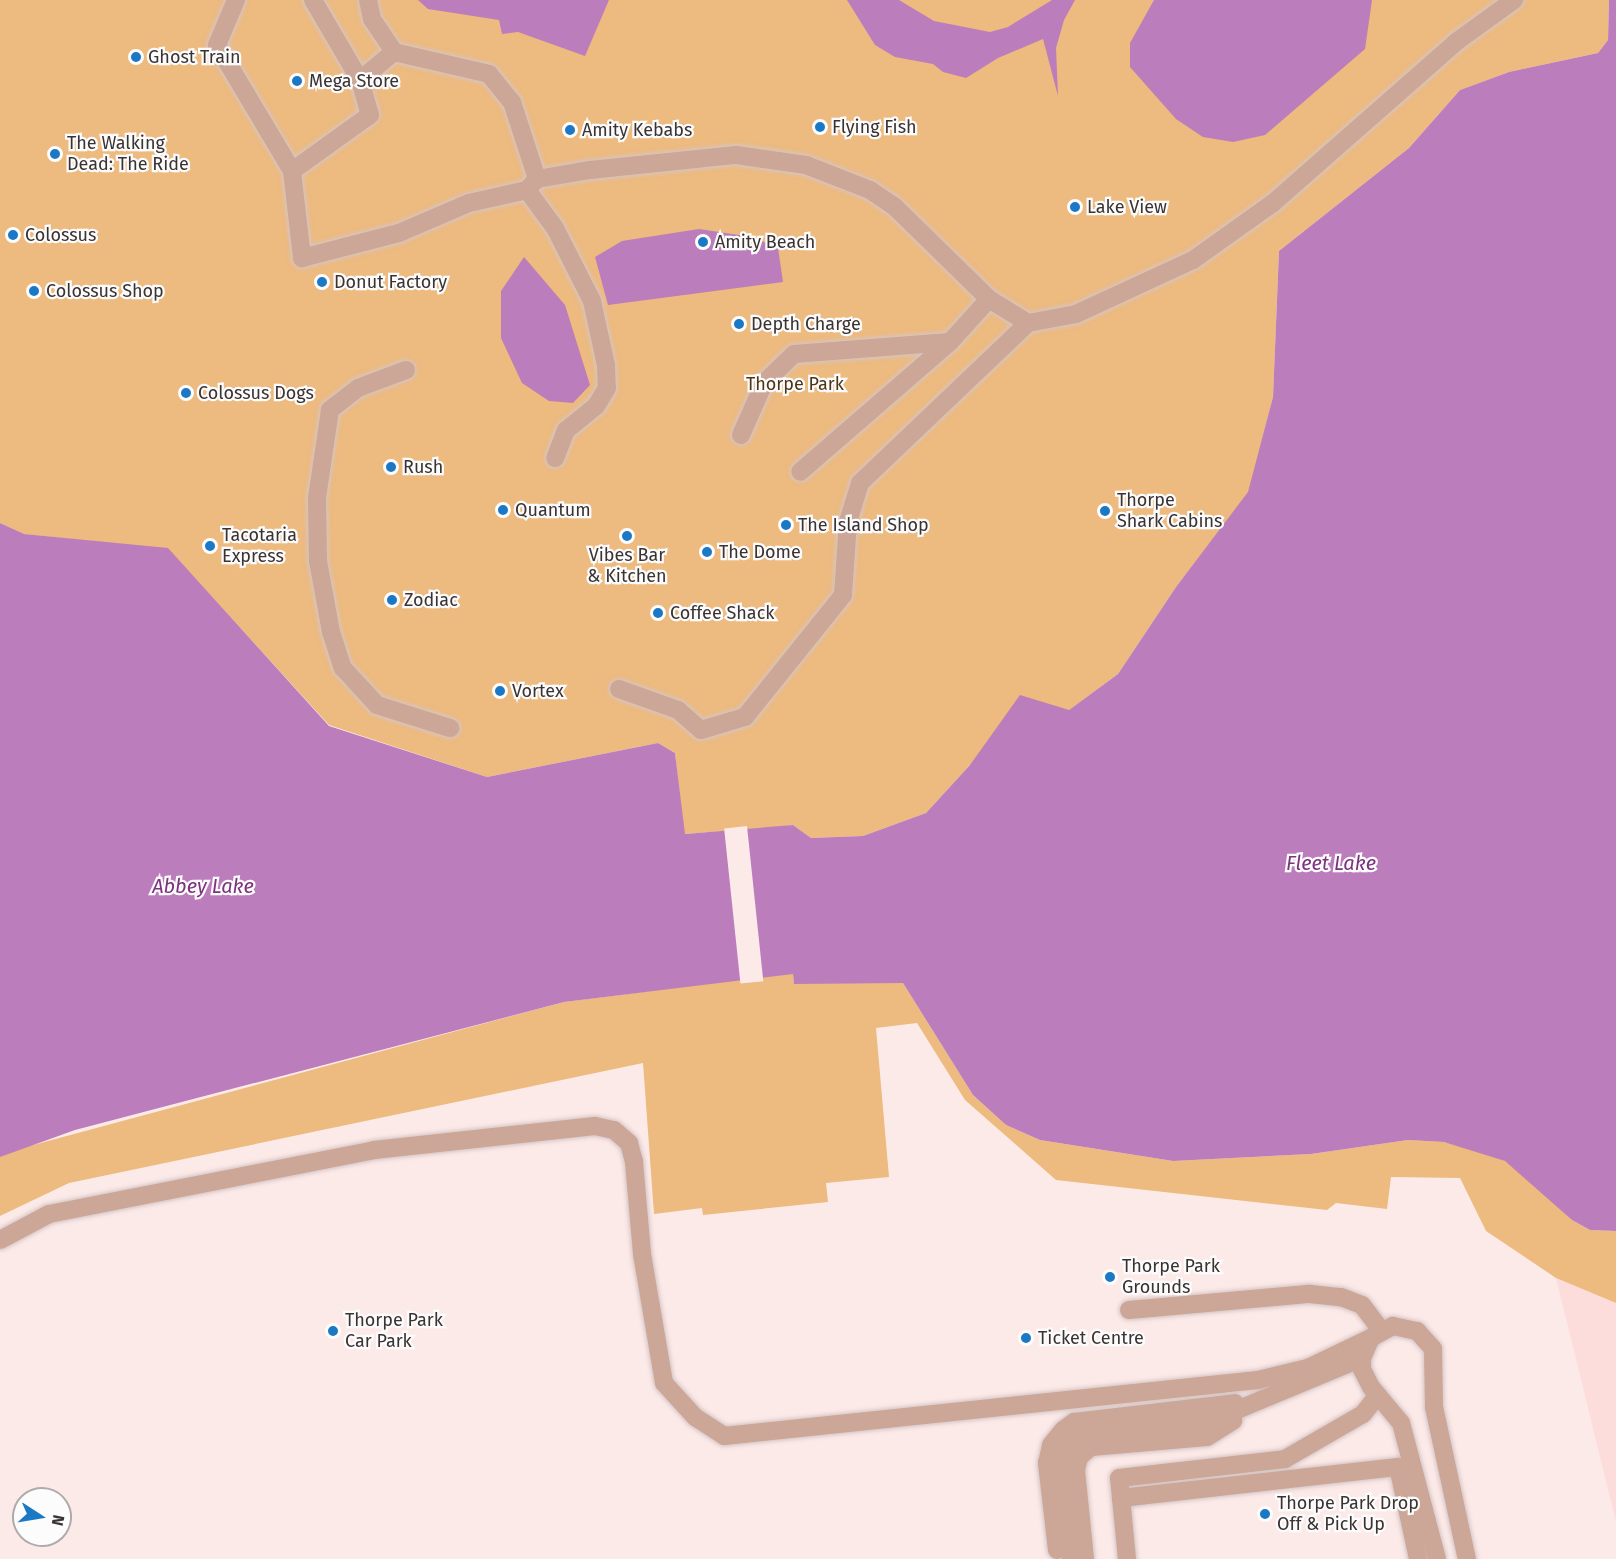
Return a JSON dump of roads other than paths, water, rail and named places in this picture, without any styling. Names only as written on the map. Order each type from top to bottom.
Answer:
[{"type":"street","points":[[236,0],[217,45],[292,171],[302,258],[399,233],[468,203],[532,185],[736,155],[806,165],[870,190],[894,206],[989,299],[1028,323]]},
{"type":"street","points":[[292,171],[370,115],[360,80],[313,0]]},
{"type":"street","points":[[368,0],[372,19],[394,52],[489,74],[512,102],[532,185],[592,301],[606,365],[607,388],[596,406],[566,430],[555,458]]},
{"type":"street","points":[[619,689],[678,710],[701,730],[745,717],[843,595],[848,522],[860,483],[1028,323],[1076,314],[1193,260],[1273,203],[1456,42],[1514,0]]},
{"type":"street","points":[[360,80],[394,52]]},
{"type":"street","points":[[800,472],[950,342],[989,299]]},
{"type":"street","points":[[741,435],[764,382],[794,354],[950,342]]},
{"type":"street","points":[[406,370],[358,388],[330,411],[317,498],[318,561],[331,632],[344,668],[377,705],[450,728]]},
{"type":"street","points":[[0,1240],[49,1214],[374,1150],[595,1126],[614,1130],[629,1143],[634,1162],[642,1254],[664,1383],[695,1417],[724,1442],[1258,1380],[1308,1368],[1393,1326],[1411,1329],[1426,1338],[1433,1349],[1434,1407],[1467,1559]]},
{"type":"street","points":[[1129,1310],[1320,1295],[1362,1305],[1376,1334]]},
{"type":"street","points":[[1064,1555],[1062,1466],[1064,1449],[1073,1441],[1089,1435],[1208,1422],[1362,1358],[1376,1334]]},
{"type":"street","points":[[1362,1358],[1365,1378],[1401,1423],[1437,1559]]},
{"type":"street","points":[[1085,1559],[1076,1470],[1079,1457],[1091,1447],[1208,1437],[1286,1388]]},
{"type":"street","points":[[1127,1559],[1119,1478],[1285,1459],[1363,1414],[1378,1395]]},
{"type":"street","points":[[1121,1498],[1398,1467],[1418,1559]]},
{"type":"water","points":[[418,0],[609,0],[585,56],[518,32],[502,34],[499,20],[428,9]]},
{"type":"water","points":[[847,0],[899,0],[934,21],[990,32],[1008,27],[1052,0],[1075,0],[1064,20],[1056,48],[1058,96],[1043,39],[998,58],[966,78],[943,72],[933,64],[895,57],[875,45]]},
{"type":"water","points":[[1154,0],[1372,0],[1365,49],[1265,135],[1233,142],[1203,137],[1176,119],[1130,67],[1130,43]]},
{"type":"water","name":"Fleet Lake","points":[[1609,0],[1616,0],[1616,1231],[1590,1230],[1572,1220],[1505,1161],[1444,1142],[1408,1140],[1311,1154],[1173,1161],[1040,1140],[1006,1125],[973,1095],[903,983],[794,984],[793,974],[564,1002],[75,1130],[0,1157],[0,523],[24,534],[168,548],[329,726],[487,777],[658,743],[675,753],[685,834],[793,825],[811,838],[863,836],[926,813],[970,765],[1020,695],[1069,710],[1118,674],[1176,587],[1248,492],[1273,397],[1279,251],[1409,148],[1460,90],[1509,72],[1598,53],[1608,40]]},
{"type":"water","points":[[699,229],[752,237],[778,248],[783,282],[608,305],[595,257],[622,241]]},
{"type":"water","points":[[524,257],[565,305],[590,385],[573,403],[549,401],[522,383],[501,338],[501,291]]},
{"type":"place","name":"Ghost Train","points":[[136,57]]},
{"type":"place","name":"Mega Store","points":[[297,81]]},
{"type":"place","name":"Flying Fish","points":[[820,127]]},
{"type":"place","name":"Amity Kebabs","points":[[570,130]]},
{"type":"place","name":"The Walking Dead: The Ride","points":[[55,154]]},
{"type":"place","name":"Lake View","points":[[1075,207]]},
{"type":"place","name":"Colossus","points":[[13,235]]},
{"type":"place","name":"Amity Beach","points":[[703,242]]},
{"type":"place","name":"Donut Factory","points":[[322,282]]},
{"type":"place","name":"Colossus Shop","points":[[34,291]]},
{"type":"place","name":"Depth Charge","points":[[739,324]]},
{"type":"place","name":"Colossus Dogs","points":[[186,393]]},
{"type":"place","name":"Rush","points":[[391,467]]},
{"type":"place","name":"Quantum","points":[[503,510]]},
{"type":"place","name":"Thorpe Shark Cabins","points":[[1105,511]]},
{"type":"place","name":"The Island Shop","points":[[786,525]]},
{"type":"place","name":"Vibes Bar & Kitchen","points":[[627,536]]},
{"type":"place","name":"Tacotaria Express","points":[[210,546]]},
{"type":"place","name":"The Dome","points":[[707,552]]},
{"type":"place","name":"Zodiac","points":[[392,600]]},
{"type":"place","name":"Coffee Shack","points":[[658,613]]},
{"type":"place","name":"Vortex","points":[[500,691]]},
{"type":"place","name":"Thorpe Park Grounds","points":[[1110,1277]]},
{"type":"place","name":"Thorpe Park Car Park","points":[[333,1331]]},
{"type":"place","name":"Ticket Centre","points":[[1026,1338]]},
{"type":"place","name":"Thorpe Park Drop Off & Pick Up","points":[[1265,1514]]},
{"type":"park label","name":"Thorpe Park","points":[[795,384]]},
{"type":"water label","name":"Abbey Lake","points":[[203,886]]}]
